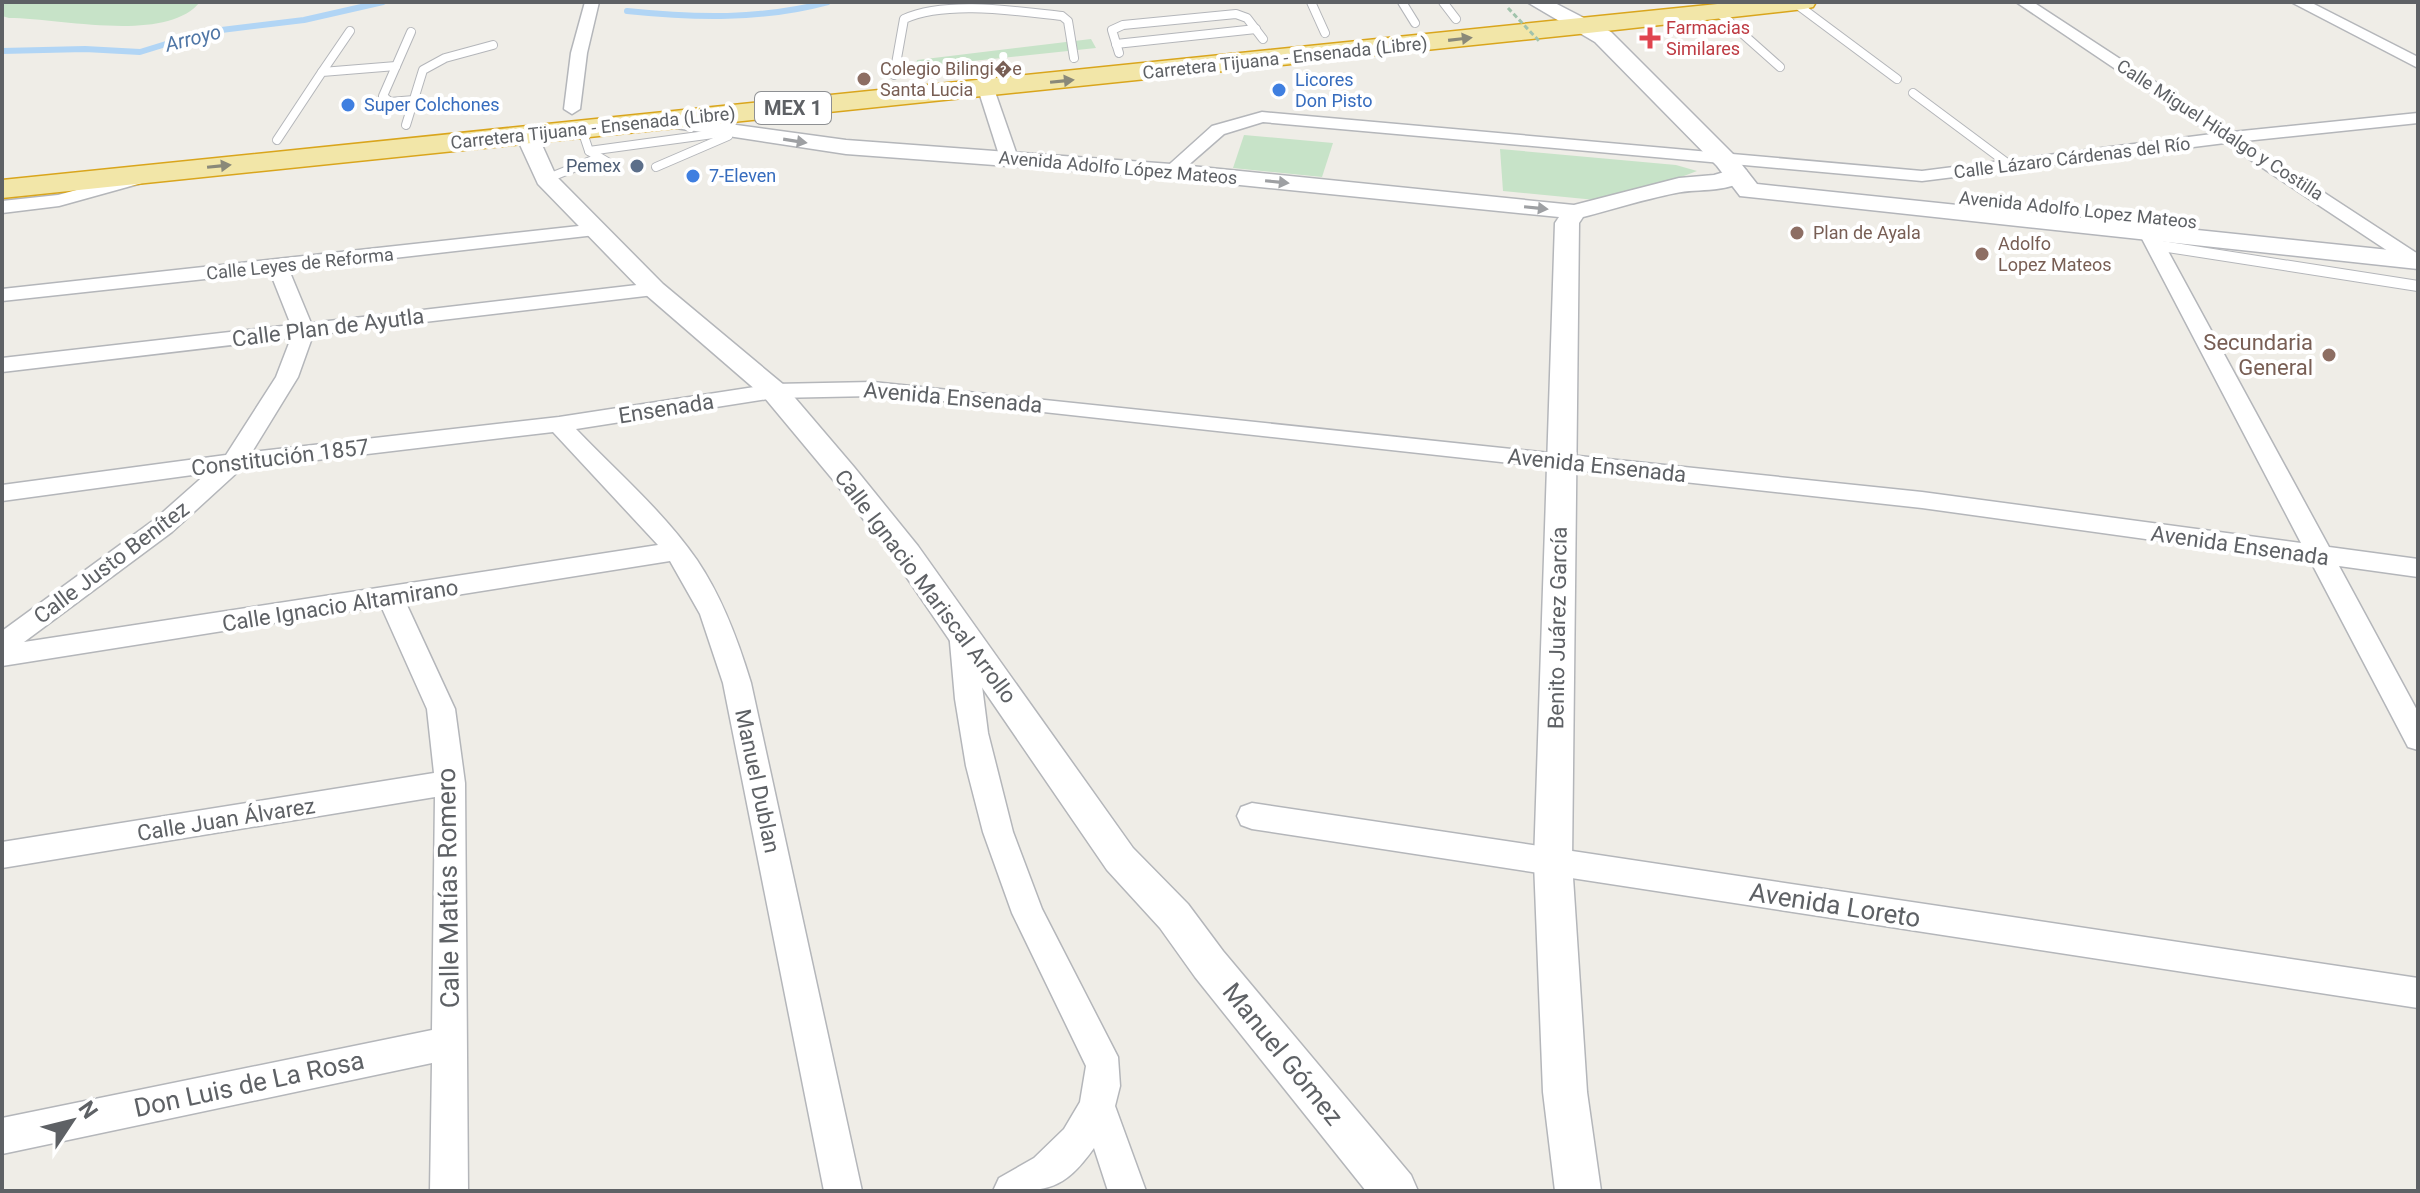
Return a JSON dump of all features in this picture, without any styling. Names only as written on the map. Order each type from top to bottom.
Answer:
[{"type":"highway","name":"Carretera Tijuana - Ensenada (Libre)","points":[[2,167],[416,123],[581,130],[894,75],[1074,58],[1117,49],[1260,34],[1325,33],[1409,13],[1623,2]]},
{"type":"highway","name":"Carretera Tijuana - Ensenada (Libre)","points":[[2,189],[158,173],[416,123],[527,136],[1804,2]]},
{"type":"main road","points":[[1543,6],[1603,37],[1732,177]]},
{"type":"main road","name":"Avenida Adolfo Lopez Mateos","points":[[1732,177],[2152,239],[2418,263]]},
{"type":"main road","name":"Avenida Adolfo Lopez Mateos","points":[[1732,177],[2391,242],[2418,263]]},
{"type":"street","points":[[581,130],[579,53],[592,2]]},
{"type":"street","name":"Calle Miguel Hidalgo y Costilla","points":[[2023,2],[2391,242]]},
{"type":"street","points":[[2298,2],[2418,63]]},
{"type":"street","points":[[986,89],[1009,158]]},
{"type":"street","points":[[1171,171],[1218,130],[1262,117],[1732,177]]},
{"type":"street","name":"Calle Lázaro Cárdenas del Río","points":[[1732,177],[1900,176],[2011,166],[2231,137],[2418,118]]},
{"type":"street","name":"Avenida Adolfo López Mateos","points":[[663,121],[846,147],[1171,171],[1574,212]]},
{"type":"street","name":"Calle Ignacio Mariscal Arrollo","points":[[527,136],[546,179],[654,289],[774,391],[907,554],[1120,859],[1174,916]]},
{"type":"street","points":[[2,207],[59,200],[158,173]]},
{"type":"street","points":[[1574,212],[1679,185],[1732,177]]},
{"type":"street","name":"Benito Juárez García","points":[[1574,212],[1567,223],[1566,243],[1553,862],[1565,1092],[1578,1191]]},
{"type":"street","name":"Calle Leyes de Reforma","points":[[2,295],[597,230]]},
{"type":"street","points":[[2152,239],[2418,739]]},
{"type":"street","points":[[278,266],[304,330]]},
{"type":"street","name":"Calle Plan de Ayutla","points":[[2,365],[654,289]]},
{"type":"street","name":"Calle Justo Benítez","points":[[2,645],[163,526],[234,462],[287,377],[304,330]]},
{"type":"street","name":"Avenida Ensenada","points":[[774,391],[873,389],[924,392],[1560,460],[1922,500],[2418,568]]},
{"type":"street","name":"Ensenada","points":[[559,424],[774,391]]},
{"type":"street","name":"Constitución 1857","points":[[2,493],[559,424]]},
{"type":"street","name":"Manuel Dublan","points":[[559,424],[677,551],[708,603],[724,638],[737,683],[843,1191]]},
{"type":"street","name":"Calle Ignacio Altamirano","points":[[2,656],[677,551]]},
{"type":"street","name":"Calle Matías Romero","points":[[390,597],[441,709],[450,783],[449,1191]]},
{"type":"street","points":[[962,631],[967,701],[981,779],[1021,897],[1103,1065],[1098,1108],[1127,1191]]},
{"type":"street","name":"Calle Juan Álvarez","points":[[2,855],[450,783]]},
{"type":"street","name":"Avenida Loreto","points":[[1252,816],[2418,993]]},
{"type":"street","name":"Manuel Gómez","points":[[1174,916],[1395,1191]]},
{"type":"street","name":"Don Luis de La Rosa","points":[[2,1136],[449,1043]]},
{"type":"street","points":[[1012,1191],[1029,1184],[1064,1157],[1098,1108]]},
{"type":"lane","points":[[1311,2],[1325,33]]},
{"type":"lane","points":[[1795,3],[1897,79]]},
{"type":"lane","points":[[894,75],[904,19],[918,13],[968,10],[1062,16],[1068,21],[1074,58]]},
{"type":"lane","points":[[1717,11],[1780,67]]},
{"type":"lane","points":[[277,140],[350,31]]},
{"type":"lane","points":[[411,32],[384,99],[416,123]]},
{"type":"lane","points":[[416,123],[423,70],[434,62],[493,45]]},
{"type":"lane","points":[[322,72],[396,66]]},
{"type":"lane","points":[[1913,93],[2011,166]]},
{"type":"lane","points":[[581,130],[738,131]]},
{"type":"lane","points":[[581,130],[598,158],[614,166]]},
{"type":"lane","points":[[656,167],[738,131]]},
{"type":"lane","points":[[546,179],[598,158]]},
{"type":"path","points":[[1508,8],[1540,42]]},
{"type":"green space","points":[[200,2],[184,15],[163,22],[111,26],[9,18],[2,16],[2,4]]},
{"type":"green space","points":[[1091,39],[1096,48],[916,67],[917,60]]},
{"type":"green space","points":[[1244,135],[1333,143],[1322,177],[1233,168]]},
{"type":"green space","points":[[1500,149],[1676,165],[1697,171],[1616,202],[1503,191]]},
{"type":"waterway","name":"Arroyo","points":[[2,51],[85,49],[140,52],[205,32],[304,20],[383,2]]},
{"type":"waterway","name":"Arroyo","points":[[627,11],[753,15],[828,2]]},
{"type":"place","name":"Farmacias Similares","points":[[1650,38]]},
{"type":"place","name":"Colegio Bilingi�e Santa Lucia","points":[[864,79]]},
{"type":"place","name":"Licores Don Pisto","points":[[1279,90]]},
{"type":"place","name":"Super Colchones","points":[[348,105]]},
{"type":"place","name":"Pemex","points":[[637,166]]},
{"type":"place","name":"7-Eleven","points":[[693,176]]},
{"type":"place","name":"Plan de Ayala","points":[[1797,233]]},
{"type":"place","name":"Adolfo Lopez Mateos","points":[[1982,254]]},
{"type":"place","name":"Secundaria General","points":[[2329,355]]}]
